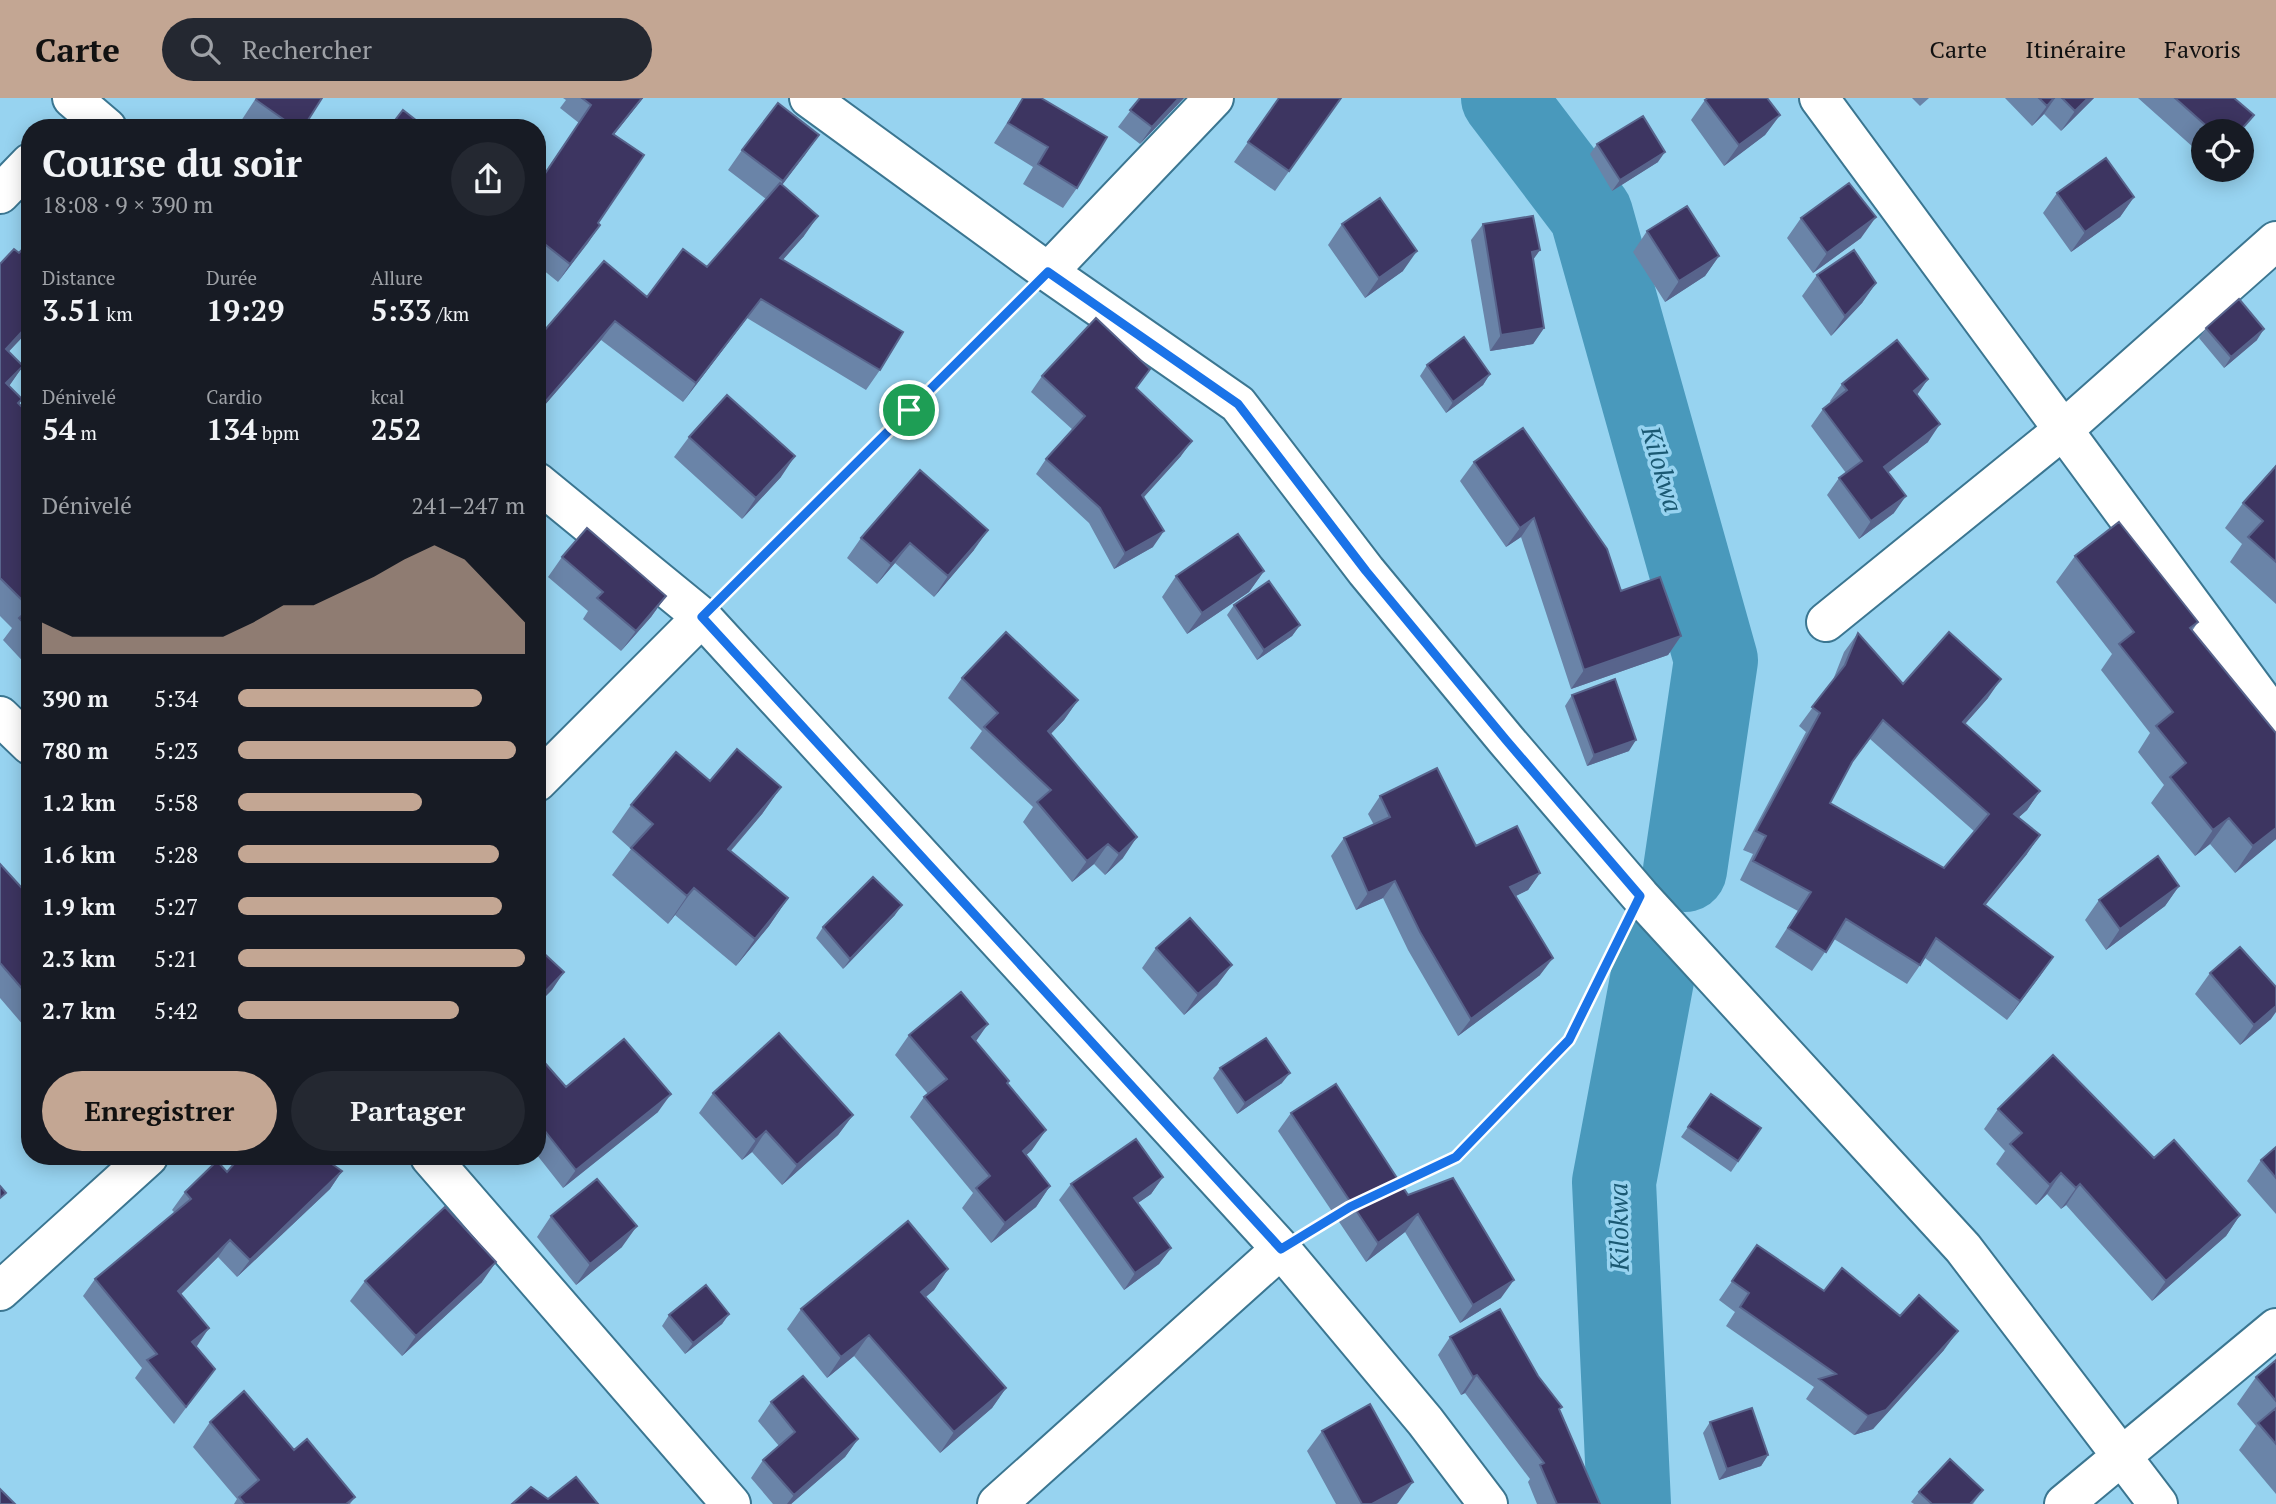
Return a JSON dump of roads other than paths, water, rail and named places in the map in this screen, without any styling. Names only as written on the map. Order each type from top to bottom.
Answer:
[{"type":"street","points":[[809,98],[1048,272],[1238,404],[1366,571],[1640,896],[1963,1248],[2158,1504]]},
{"type":"street","points":[[1048,272],[1214,98]]},
{"type":"street","points":[[1819,98],[2276,719]]},
{"type":"street","points":[[0,194],[21,172]]},
{"type":"street","points":[[1826,622],[2063,430],[2276,241]]},
{"type":"street","points":[[546,489],[702,617],[1281,1249],[1425,1421],[1488,1504]]},
{"type":"street","points":[[546,773],[702,617]]},
{"type":"street","points":[[0,716],[21,736]]},
{"type":"street","points":[[0,1291],[139,1165]]},
{"type":"street","points":[[437,1165],[731,1504]]},
{"type":"street","points":[[997,1504],[1281,1249]]},
{"type":"street","points":[[2064,1504],[2276,1328]]},
{"type":"waterway","name":"Kilokwa","points":[[1503,98],[1591,214],[1716,660],[1685,870]]},
{"type":"waterway","name":"Kilokwa","points":[[1629,1504],[1614,1182],[1657,953]]}]
